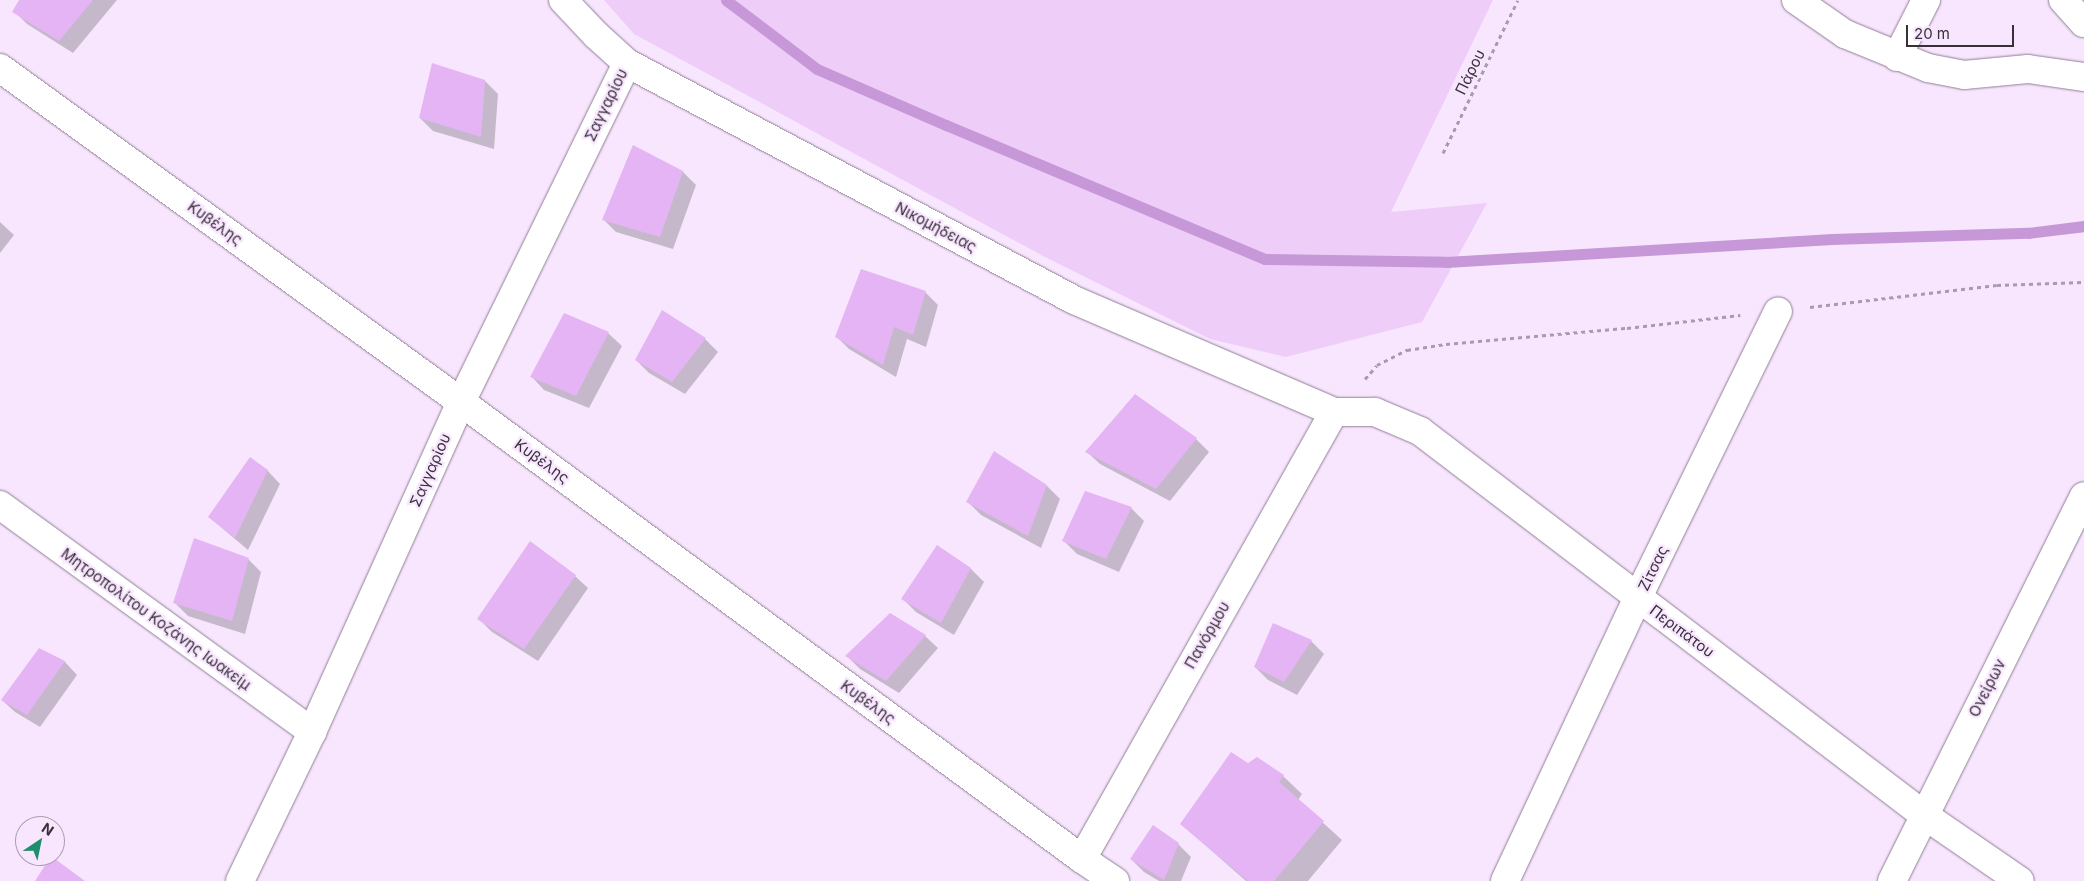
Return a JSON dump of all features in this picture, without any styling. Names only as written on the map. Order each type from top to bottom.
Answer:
[{"type":"street","name":"Νικομήδειας","points":[[563,0],[596,35],[627,63],[1074,300],[1334,412]]},
{"type":"street","points":[[1796,0],[1845,34],[1897,57],[1928,68],[1964,75],[2028,69],[2084,76]]},
{"type":"street","points":[[1897,57],[1926,0]]},
{"type":"street","points":[[2063,0],[2084,23]]},
{"type":"street","name":"Σαγγαρίου","points":[[240,881],[312,732],[462,402],[627,63]]},
{"type":"street","name":"Κυβέλης","points":[[0,68],[462,402],[1082,859],[1115,881]]},
{"type":"street","name":"Ζίτσας","points":[[1506,881],[1638,597],[1778,310]]},
{"type":"street","name":"Περιπάτου","points":[[1334,412],[1375,412],[1420,432],[1924,815],[2020,881]]},
{"type":"street","name":"Πανόρμου","points":[[1082,859],[1334,412]]},
{"type":"street","name":"Ονείρων","points":[[1892,881],[2084,496]]},
{"type":"street","name":"Μητροπολίτου Κοζάνης Ιωακείμ","points":[[0,505],[312,732]]},
{"type":"path","name":"Πάρου","points":[[1443,154],[1518,0]]},
{"type":"path","points":[[1334,412],[1377,365],[1407,350],[1446,344],[1627,328],[1997,285],[2084,282]]},
{"type":"shaded area","points":[[604,0],[1493,0],[1391,212],[1487,203],[1422,322],[1286,357],[1210,339],[1043,256],[634,34]]},
{"type":"building","points":[[19,0],[93,0],[59,41],[12,12]]},
{"type":"building","points":[[432,63],[485,80],[481,137],[419,118]]},
{"type":"building","points":[[633,145],[683,171],[660,237],[602,220]]},
{"type":"building","points":[[861,269],[926,291],[913,335],[894,327],[883,365],[835,337]]},
{"type":"building","points":[[662,310],[706,338],[672,382],[635,360]]},
{"type":"building","points":[[564,313],[609,332],[576,396],[530,377]]},
{"type":"building","points":[[1135,394],[1197,438],[1156,489],[1085,452]]},
{"type":"building","points":[[994,451],[1047,485],[1028,536],[966,502]]},
{"type":"building","points":[[250,457],[268,470],[235,538],[208,517]]},
{"type":"building","points":[[1085,491],[1132,507],[1106,559],[1062,541]]},
{"type":"building","points":[[194,538],[249,558],[232,621],[173,603]]},
{"type":"building","points":[[530,541],[576,575],[524,649],[477,619]]},
{"type":"building","points":[[937,545],[971,568],[941,623],[901,599]]},
{"type":"building","points":[[890,613],[926,635],[886,681],[845,656]]},
{"type":"building","points":[[1273,623],[1312,640],[1284,682],[1254,667]]},
{"type":"building","points":[[39,648],[65,661],[27,715],[1,700]]},
{"type":"building","points":[[1231,752],[1248,763],[1257,757],[1284,775],[1279,782],[1324,821],[1274,881],[1248,881],[1180,824]]},
{"type":"building","points":[[1153,825],[1179,843],[1164,880],[1130,859]]},
{"type":"building","points":[[45,866],[65,866],[85,881],[35,881]]},
{"type":"waterway","points":[[726,0],[817,69],[1265,259],[1446,262],[1832,239],[2028,233],[2084,226]]}]
